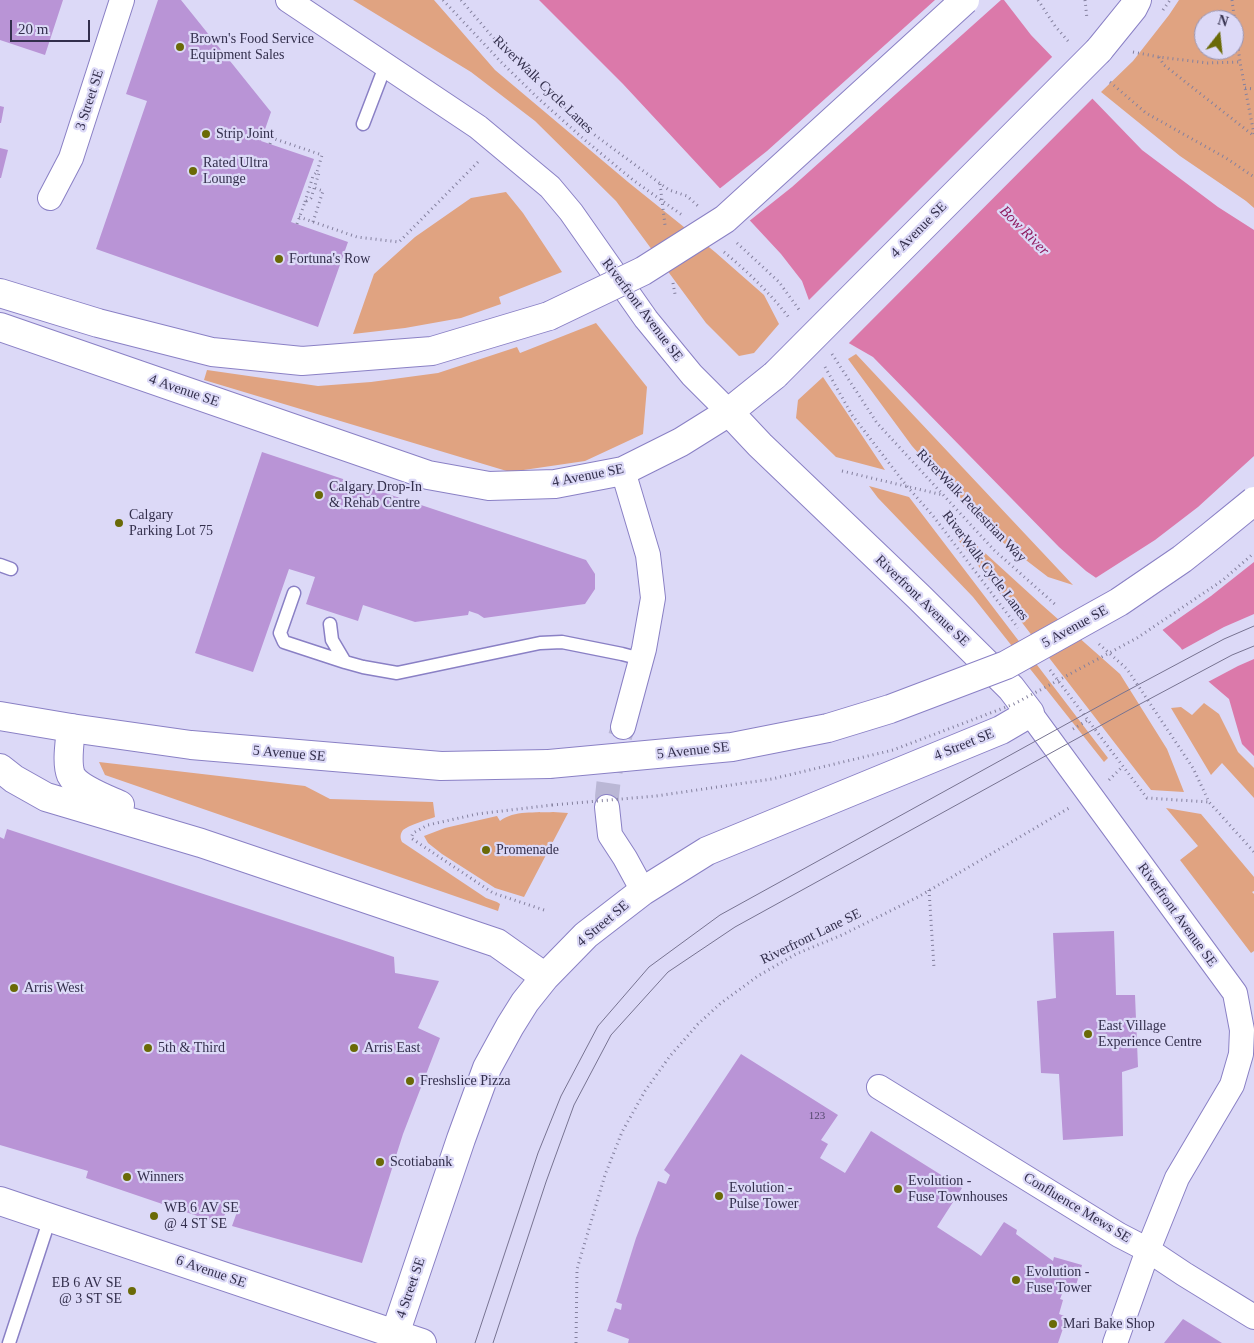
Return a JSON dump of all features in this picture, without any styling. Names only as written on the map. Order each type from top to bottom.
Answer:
[{"type":"main road","points":[[0,293],[98,323],[212,352],[302,361],[432,351],[548,316],[642,271],[724,219],[965,0]]},
{"type":"main road","name":"4 Avenue SE","points":[[0,327],[428,475],[489,486],[555,484],[623,471],[681,442],[729,412],[775,375],[1099,50],[1134,3]]},
{"type":"main road","name":"Riverfront Avenue SE","points":[[729,412],[1011,688],[1030,712]]},
{"type":"main road","name":"5 Avenue SE","points":[[0,716],[192,745],[441,766],[549,764],[732,747],[828,728],[890,709],[1006,665],[1111,607],[1182,559],[1254,501]]},
{"type":"main road","name":"4 Street SE","points":[[394,1339],[461,1139],[487,1068],[525,1002],[545,977],[586,935],[643,891],[707,851],[1001,730],[1030,712]]},
{"type":"main road","points":[[71,728],[69,757],[72,776],[87,790],[201,843]]},
{"type":"main road","points":[[0,768],[14,779],[46,797],[201,843],[497,943],[545,977]]},
{"type":"main road","name":"6 Avenue SE","points":[[0,1201],[394,1339],[422,1343]]},
{"type":"street","name":"3 Street SE","points":[[50,198],[71,158],[122,0]]},
{"type":"street","name":"Riverfront Avenue SE","points":[[288,0],[478,127],[550,187],[646,319],[692,375],[729,412]]},
{"type":"street","points":[[622,727],[642,659],[653,598],[648,555],[623,471]]},
{"type":"street","name":"Riverfront Avenue SE","points":[[1030,712],[1235,994],[1242,1030],[1241,1054],[1232,1085],[1177,1178],[1148,1250],[1115,1343]]},
{"type":"street","points":[[607,806],[610,835],[643,891]]},
{"type":"street","name":"Confluence Mews SE","points":[[879,1087],[1119,1235],[1148,1250],[1254,1317]]},
{"type":"lane","points":[[363,124],[386,64]]},
{"type":"lane","points":[[294,593],[280,633],[284,642],[363,667],[397,673],[540,643],[562,642],[642,659]]},
{"type":"lane","points":[[330,624],[332,640],[345,662]]},
{"type":"lane","points":[[9,1343],[50,1218]]},
{"type":"path","name":"RiverWalk Cycle Lanes","points":[[444,0],[501,62],[539,99],[633,180]]},
{"type":"path","points":[[461,0],[508,55],[588,130],[669,190],[686,196],[701,209]]},
{"type":"path","points":[[1038,0],[1055,26],[1068,41]]},
{"type":"path","points":[[1085,0],[1088,26]]},
{"type":"path","points":[[1232,0],[1240,62],[1254,135]]},
{"type":"path","points":[[1132,52],[1208,63],[1240,62]]},
{"type":"path","points":[[1160,57],[1164,65],[1254,135]]},
{"type":"path","points":[[1110,82],[1146,113],[1226,158],[1254,177]]},
{"type":"path","points":[[1245,88],[1254,89]]},
{"type":"path","points":[[270,144],[272,138],[322,155],[315,188],[311,198],[305,202]]},
{"type":"path","points":[[299,217],[357,237],[399,242],[482,158]]},
{"type":"path","points":[[297,224],[312,176],[317,172]]},
{"type":"path","points":[[313,222],[323,191],[315,188]]},
{"type":"path","points":[[736,242],[779,282],[799,310]]},
{"type":"path","name":"RiverWalk Pedestrian Way","points":[[835,358],[877,423],[994,550],[1057,606]]},
{"type":"path","name":"RiverWalk Cycle Lanes","points":[[825,368],[852,414],[906,485],[934,517],[1022,633]]},
{"type":"path","points":[[842,471],[944,495]]},
{"type":"path","points":[[1099,644],[1127,669],[1192,768],[1208,802],[1254,852]]},
{"type":"path","points":[[1045,663],[1147,798],[1208,802]]},
{"type":"path","points":[[1072,729],[1088,720]]},
{"type":"path","points":[[544,910],[493,893],[411,838],[413,833],[428,826],[468,816],[552,805]]},
{"type":"path","name":"Riverfront Lane SE","points":[[576,1343],[576,1269],[605,1175],[622,1132],[645,1091],[670,1056],[698,1024],[721,1003],[758,976],[796,954],[842,935],[918,897],[1063,812]]},
{"type":"path","points":[[929,890],[934,968]]},
{"type":"shaded area","points":[[353,0],[434,0],[495,70],[628,182],[715,252],[764,295],[779,324],[754,353],[739,356],[706,323],[616,201],[535,121],[471,72]]},
{"type":"shaded area","points":[[1179,0],[1254,0],[1254,208],[1180,156],[1101,92],[1133,61]]},
{"type":"shaded area","points":[[506,192],[523,213],[562,272],[499,297],[501,304],[461,318],[405,328],[353,334],[374,274],[415,237],[471,198]]},
{"type":"shaded area","points":[[596,323],[647,387],[643,434],[585,461],[510,472],[204,380],[207,370],[318,386],[371,382],[438,373],[517,347],[520,353]]},
{"type":"shaded area","points":[[856,354],[1073,585],[1048,577],[988,531],[912,446],[848,359]]},
{"type":"shaded area","points":[[823,377],[885,470],[836,457],[796,418],[798,400]]},
{"type":"shaded area","points":[[869,486],[909,497],[1108,758],[1104,762],[973,597],[878,498]]},
{"type":"shaded area","points":[[962,532],[1120,674],[1167,749],[1184,792],[1151,790],[956,537]]},
{"type":"shaded area","points":[[1204,703],[1219,714],[1238,752],[1254,768],[1254,798],[1222,763],[1211,775],[1171,708],[1181,707],[1192,715]]},
{"type":"shaded area","points":[[99,762],[305,786],[330,799],[433,802],[435,817],[403,830],[401,833],[402,842],[486,898],[500,904],[498,911],[105,775]]},
{"type":"shaded area","points":[[1166,808],[1201,814],[1254,877],[1254,891],[1252,892],[1254,894],[1254,951],[1251,953],[1180,860],[1198,846]]},
{"type":"shaded area","points":[[532,812],[568,813],[524,897],[495,888],[442,854],[428,843],[424,836],[445,828],[497,816],[500,821],[512,815]]},
{"type":"water","name":"Bow River","points":[[539,0],[1004,0],[1031,35],[1142,150],[1218,207],[1254,230],[1254,756],[1242,744],[1229,699],[1202,676],[1180,647],[1140,608],[1086,571],[1059,547],[873,357],[826,330],[814,314],[802,281],[781,254],[623,84]]},
{"type":"pier","points":[[935,0],[1001,0],[792,187],[748,222],[718,190],[767,151]]},
{"type":"pier","points":[[1054,55],[1094,97],[847,345],[824,332],[812,316],[807,302]]},
{"type":"pier","points":[[1254,456],[1254,562],[1211,596],[1161,631],[1138,610],[1094,579],[1155,540],[1198,507]]},
{"type":"pier","points":[[1254,614],[1254,659],[1206,683],[1180,651],[1224,627]]},
{"type":"building","points":[[0,0],[63,0],[45,55],[0,40]]},
{"type":"building","points":[[158,0],[181,0],[271,112],[261,141],[314,159],[291,222],[348,242],[318,327],[96,249],[147,101],[126,94]]},
{"type":"building","points":[[0,106],[4,107],[1,123],[0,123]]},
{"type":"building","points":[[0,148],[8,150],[1,178],[0,178]]},
{"type":"building","name":"Calgary Drop-In & Rehab Centre","points":[[262,452],[586,560],[595,574],[595,589],[585,604],[484,618],[469,611],[468,615],[415,622],[363,605],[358,621],[306,604],[315,577],[289,569],[253,672],[195,653]]},
{"type":"building","name":"5th & Third","points":[[7,829],[394,957],[395,973],[439,981],[418,1028],[440,1038],[403,1134],[362,1263],[232,1226],[237,1212],[227,1209],[221,1224],[86,1178],[88,1171],[0,1145],[0,837],[4,839]]},
{"type":"building","name":"East Village Experience Centre","points":[[1114,931],[1116,995],[1135,995],[1138,1067],[1122,1072],[1123,1136],[1063,1140],[1059,1074],[1041,1073],[1037,1001],[1056,998],[1053,933]]},
{"type":"building","points":[[741,1054],[838,1115],[821,1140],[828,1144],[820,1158],[845,1173],[871,1131],[962,1188],[937,1227],[981,1256],[1004,1222],[1017,1230],[1016,1234],[1053,1261],[1054,1257],[1082,1265],[1074,1292],[1064,1289],[1060,1299],[1063,1300],[1059,1314],[1067,1317],[1058,1343],[628,1343],[629,1339],[607,1331],[615,1308],[621,1310],[622,1304],[616,1302],[636,1238],[658,1181],[666,1184],[670,1175],[664,1170]]},
{"type":"building","points":[[1183,1319],[1222,1343],[1164,1343]]},
{"type":"tunnel","points":[[607,807],[610,777],[623,727]]},
{"type":"tram line","points":[[475,1343],[538,1153],[561,1096],[598,1026],[649,967],[720,915],[1121,694],[1224,639],[1254,626]]},
{"type":"tram line","points":[[493,1343],[546,1182],[574,1105],[611,1035],[668,972],[735,927],[1127,711],[1232,655],[1254,646]]},
{"type":"place","name":"Brown's Food Service Equipment Sales","points":[[180,47]]},
{"type":"place","name":"Strip Joint","points":[[206,134]]},
{"type":"place","name":"Rated Ultra Lounge","points":[[193,171]]},
{"type":"place","name":"Fortuna's Row","points":[[279,259]]},
{"type":"place","name":"Calgary Drop-In & Rehab Centre","points":[[319,495]]},
{"type":"place","name":"Calgary Parking Lot 75","points":[[119,523]]},
{"type":"place","name":"Promenade","points":[[486,850]]},
{"type":"place","name":"Arris West","points":[[14,988]]},
{"type":"place","name":"East Village Experience Centre","points":[[1088,1034]]},
{"type":"place","name":"5th & Third","points":[[148,1048]]},
{"type":"place","name":"Arris East","points":[[354,1048]]},
{"type":"place","name":"Freshslice Pizza","points":[[410,1081]]},
{"type":"place","name":"Scotiabank","points":[[380,1162]]},
{"type":"place","name":"Winners","points":[[127,1177]]},
{"type":"place","name":"Evolution - Fuse Townhouses","points":[[898,1189]]},
{"type":"place","name":"Evolution - Pulse Tower","points":[[719,1196]]},
{"type":"place","name":"WB 6 AV SE @ 4 ST SE","points":[[154,1216]]},
{"type":"place","name":"Evolution - Fuse Tower","points":[[1016,1280]]},
{"type":"place","name":"EB 6 AV SE @ 3 ST SE","points":[[132,1291]]},
{"type":"place","name":"Mari Bake Shop","points":[[1053,1324]]}]
